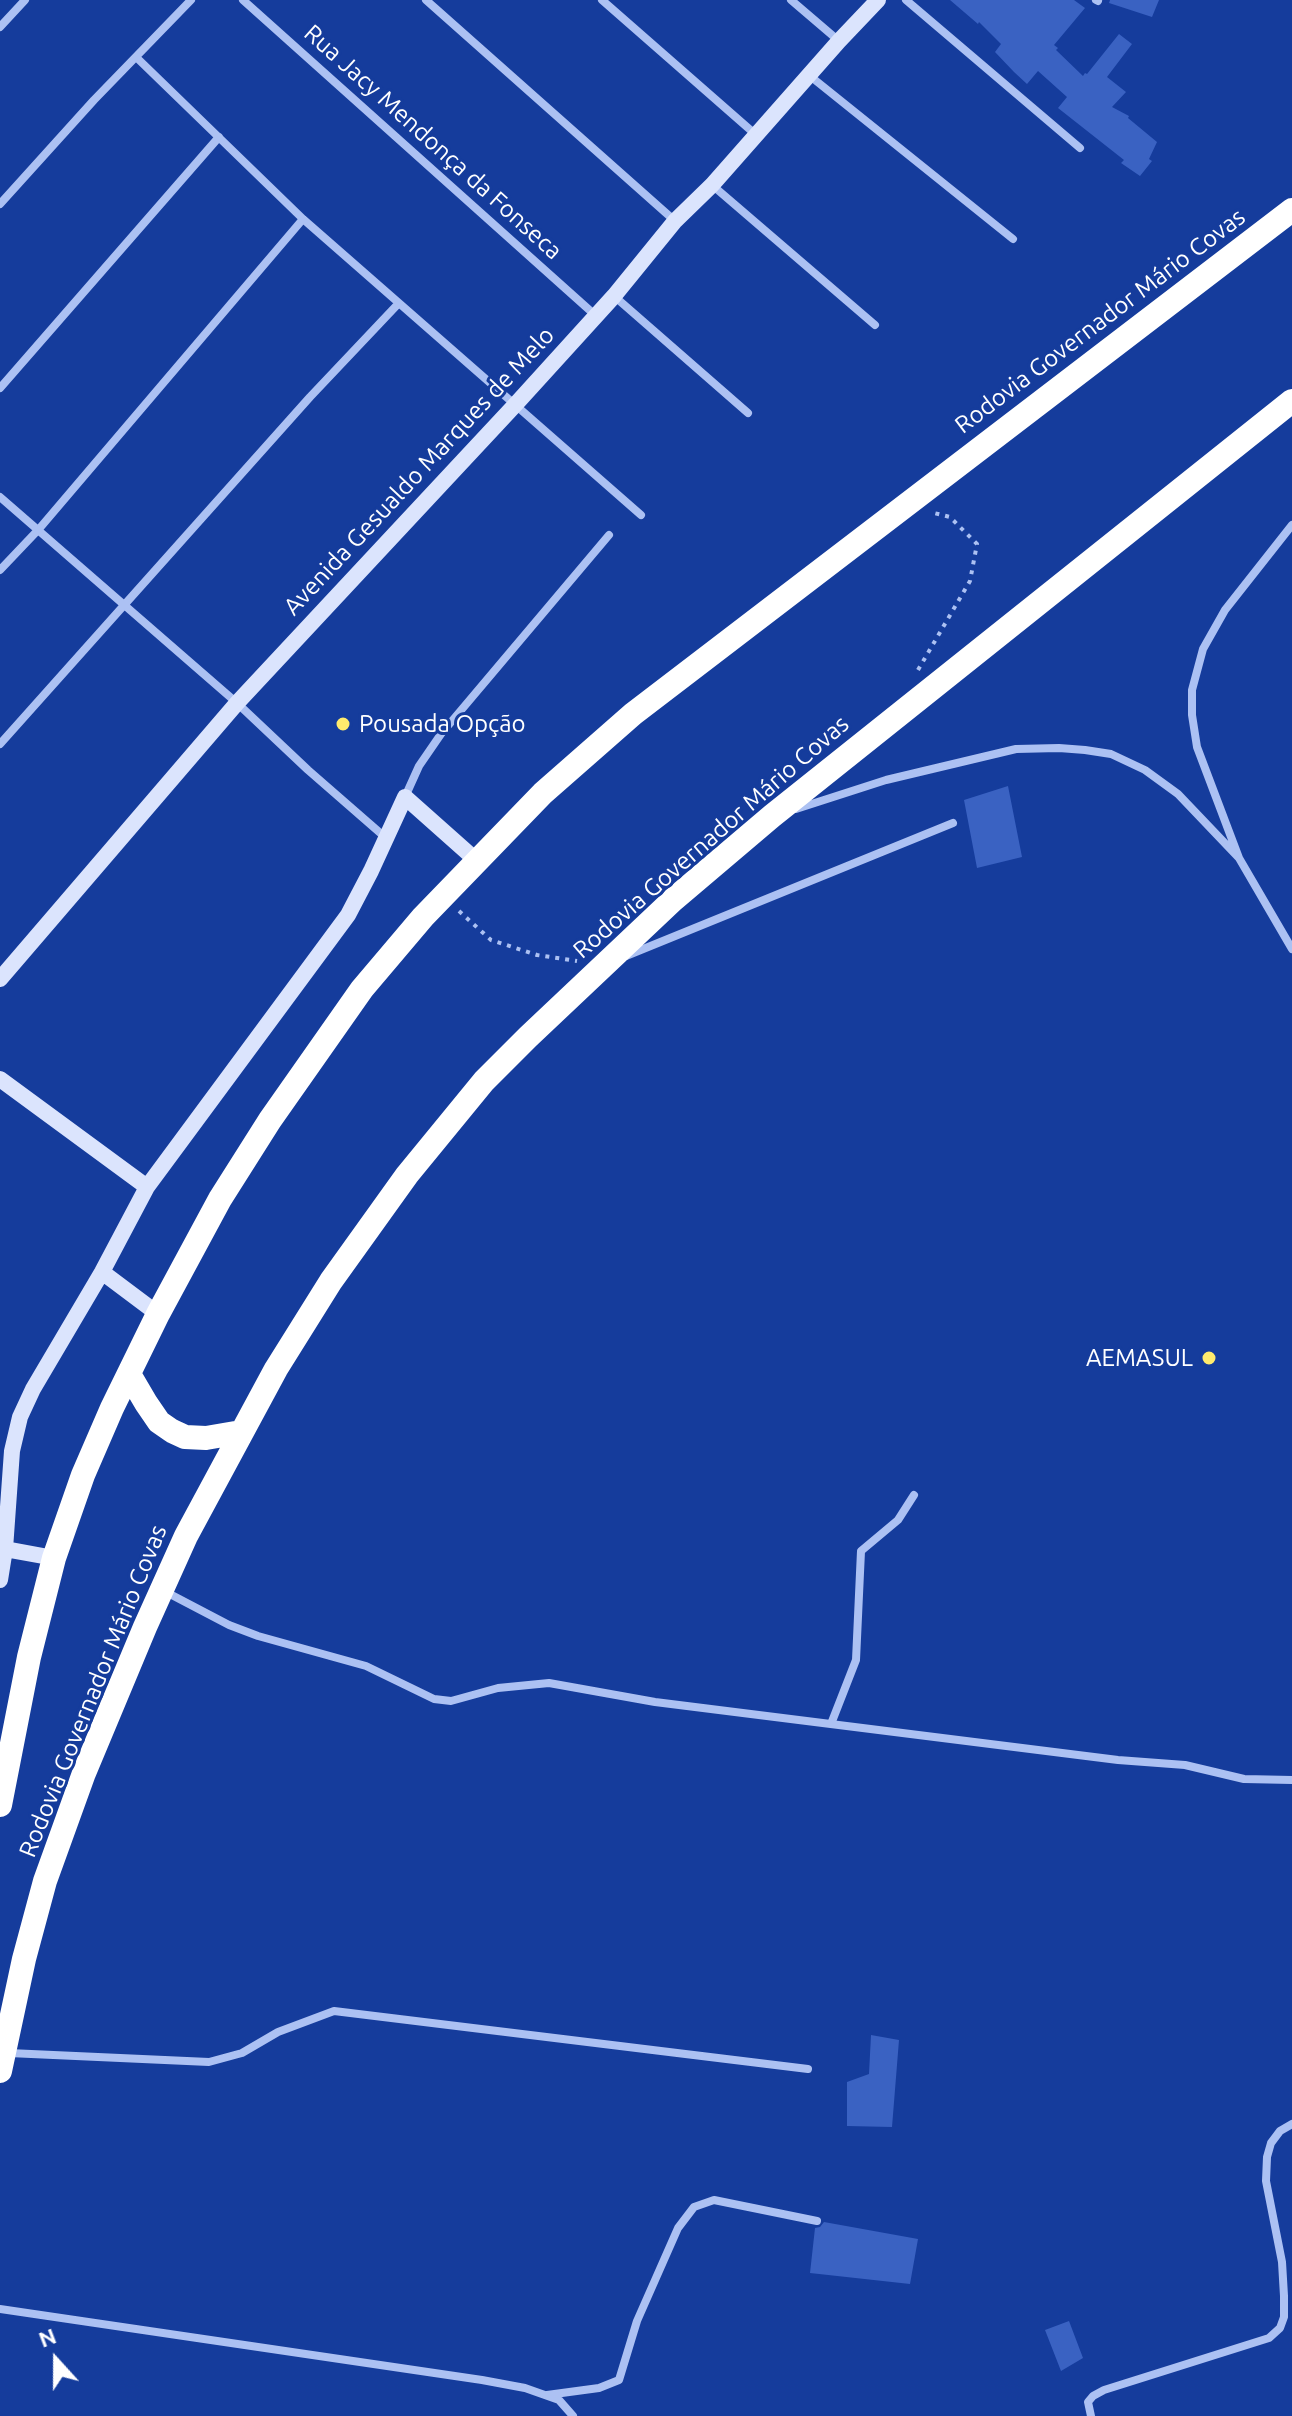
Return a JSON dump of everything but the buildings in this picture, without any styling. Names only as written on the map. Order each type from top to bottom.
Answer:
[{"type":"highway","name":"Rodovia Governador Mário Covas","points":[[0,1805],[29,1657],[54,1558],[83,1475],[158,1314],[220,1199],[270,1120],[362,989],[443,896],[543,793],[633,714],[1292,210]]},
{"type":"highway","name":"Rodovia Governador Mário Covas","points":[[2,2062],[24,1959],[45,1881],[84,1773],[161,1590],[186,1536],[276,1369],[331,1281],[407,1175],[484,1081],[673,900],[772,816],[1292,401]]},
{"type":"highway","points":[[129,1374],[159,1422],[172,1431],[185,1437],[206,1438],[241,1432]]},
{"type":"street","points":[[0,27],[25,0]]},
{"type":"street","points":[[0,204],[94,100],[191,0]]},
{"type":"street","name":"Rua Jacy Mendonça da Fonseca","points":[[243,0],[595,315]]},
{"type":"street","points":[[426,0],[675,221]]},
{"type":"street","points":[[602,0],[755,134]]},
{"type":"street","points":[[791,0],[839,41]]},
{"type":"street","name":"Avenida Gesualdo Marques de Melo","points":[[0,979],[237,703],[515,405],[614,296],[675,221],[712,185],[878,0]]},
{"type":"street","points":[[906,0],[1080,148]]},
{"type":"street","points":[[136,57],[303,219],[641,515]]},
{"type":"street","points":[[810,76],[1013,239]]},
{"type":"street","points":[[0,388],[219,137]]},
{"type":"street","points":[[712,185],[875,325]]},
{"type":"street","points":[[0,570],[39,529],[303,219]]},
{"type":"street","points":[[614,296],[748,413]]},
{"type":"street","points":[[0,744],[310,397],[398,304]]},
{"type":"street","points":[[0,497],[237,703],[298,762],[386,839]]},
{"type":"street","points":[[1292,525],[1225,610],[1203,649],[1192,690],[1197,747],[1239,858],[1292,949]]},
{"type":"street","points":[[0,1580],[12,1451],[20,1417],[147,1187],[348,915],[419,766],[441,734],[609,535]]},
{"type":"street","points":[[772,816],[886,780],[1016,749],[1085,750],[1111,754],[1145,770],[1178,794],[1239,858]]},
{"type":"street","points":[[405,797],[477,861]]},
{"type":"street","points":[[603,965],[953,823]]},
{"type":"street","points":[[0,1079],[147,1187]]},
{"type":"street","points":[[102,1272],[158,1314]]},
{"type":"street","points":[[831,1724],[856,1660],[861,1551],[898,1520],[914,1495]]},
{"type":"street","points":[[2,1549],[54,1558]]},
{"type":"street","points":[[161,1590],[229,1625],[366,1666],[434,1699],[451,1701],[498,1688],[549,1683],[655,1702],[1118,1760],[1185,1765],[1244,1779],[1292,1780]]},
{"type":"street","points":[[2,2062],[209,2062],[242,2053],[278,2032],[334,2011],[808,2069]]},
{"type":"street","points":[[1091,2416],[1088,2402],[1104,2390],[1269,2338],[1280,2328],[1284,2317],[1284,2285],[1266,2181],[1267,2157],[1271,2143],[1280,2131],[1292,2124]]},
{"type":"street","points":[[546,2395],[599,2388],[619,2380],[637,2321],[678,2228],[694,2207],[714,2200],[817,2221]]},
{"type":"street","points":[[0,2309],[525,2388],[559,2400],[573,2416]]},
{"type":"path","points":[[904,506],[950,517],[977,544],[970,581],[917,673]]},
{"type":"path","points":[[443,896],[491,940],[537,955],[603,965]]},
{"type":"place","name":"Pousada Opção","points":[[343,724]]},
{"type":"place","name":"AEMASUL","points":[[1209,1358]]}]
